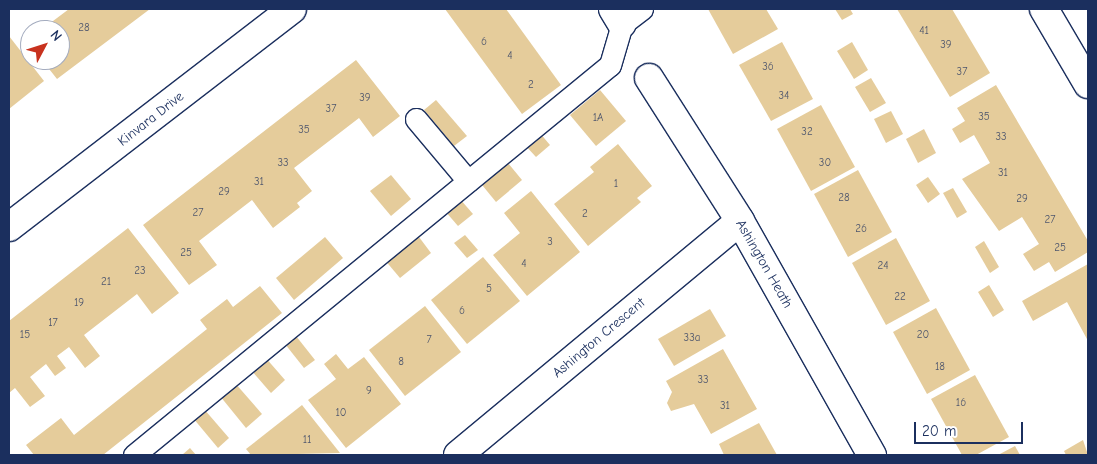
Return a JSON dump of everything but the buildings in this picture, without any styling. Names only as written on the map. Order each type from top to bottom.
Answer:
[{"type":"street","points":[[1044,9],[1088,84]]},
{"type":"street","name":"Kinvara Drive","points":[[9,227],[280,12]]},
{"type":"street","name":"Ashington Heath","points":[[649,78],[740,221],[872,455]]},
{"type":"street","name":"Ashington Crescent","points":[[458,455],[740,221]]},
{"type":"lane","points":[[134,455],[610,65],[626,14]]},
{"type":"lane","points":[[416,119],[468,181]]}]
